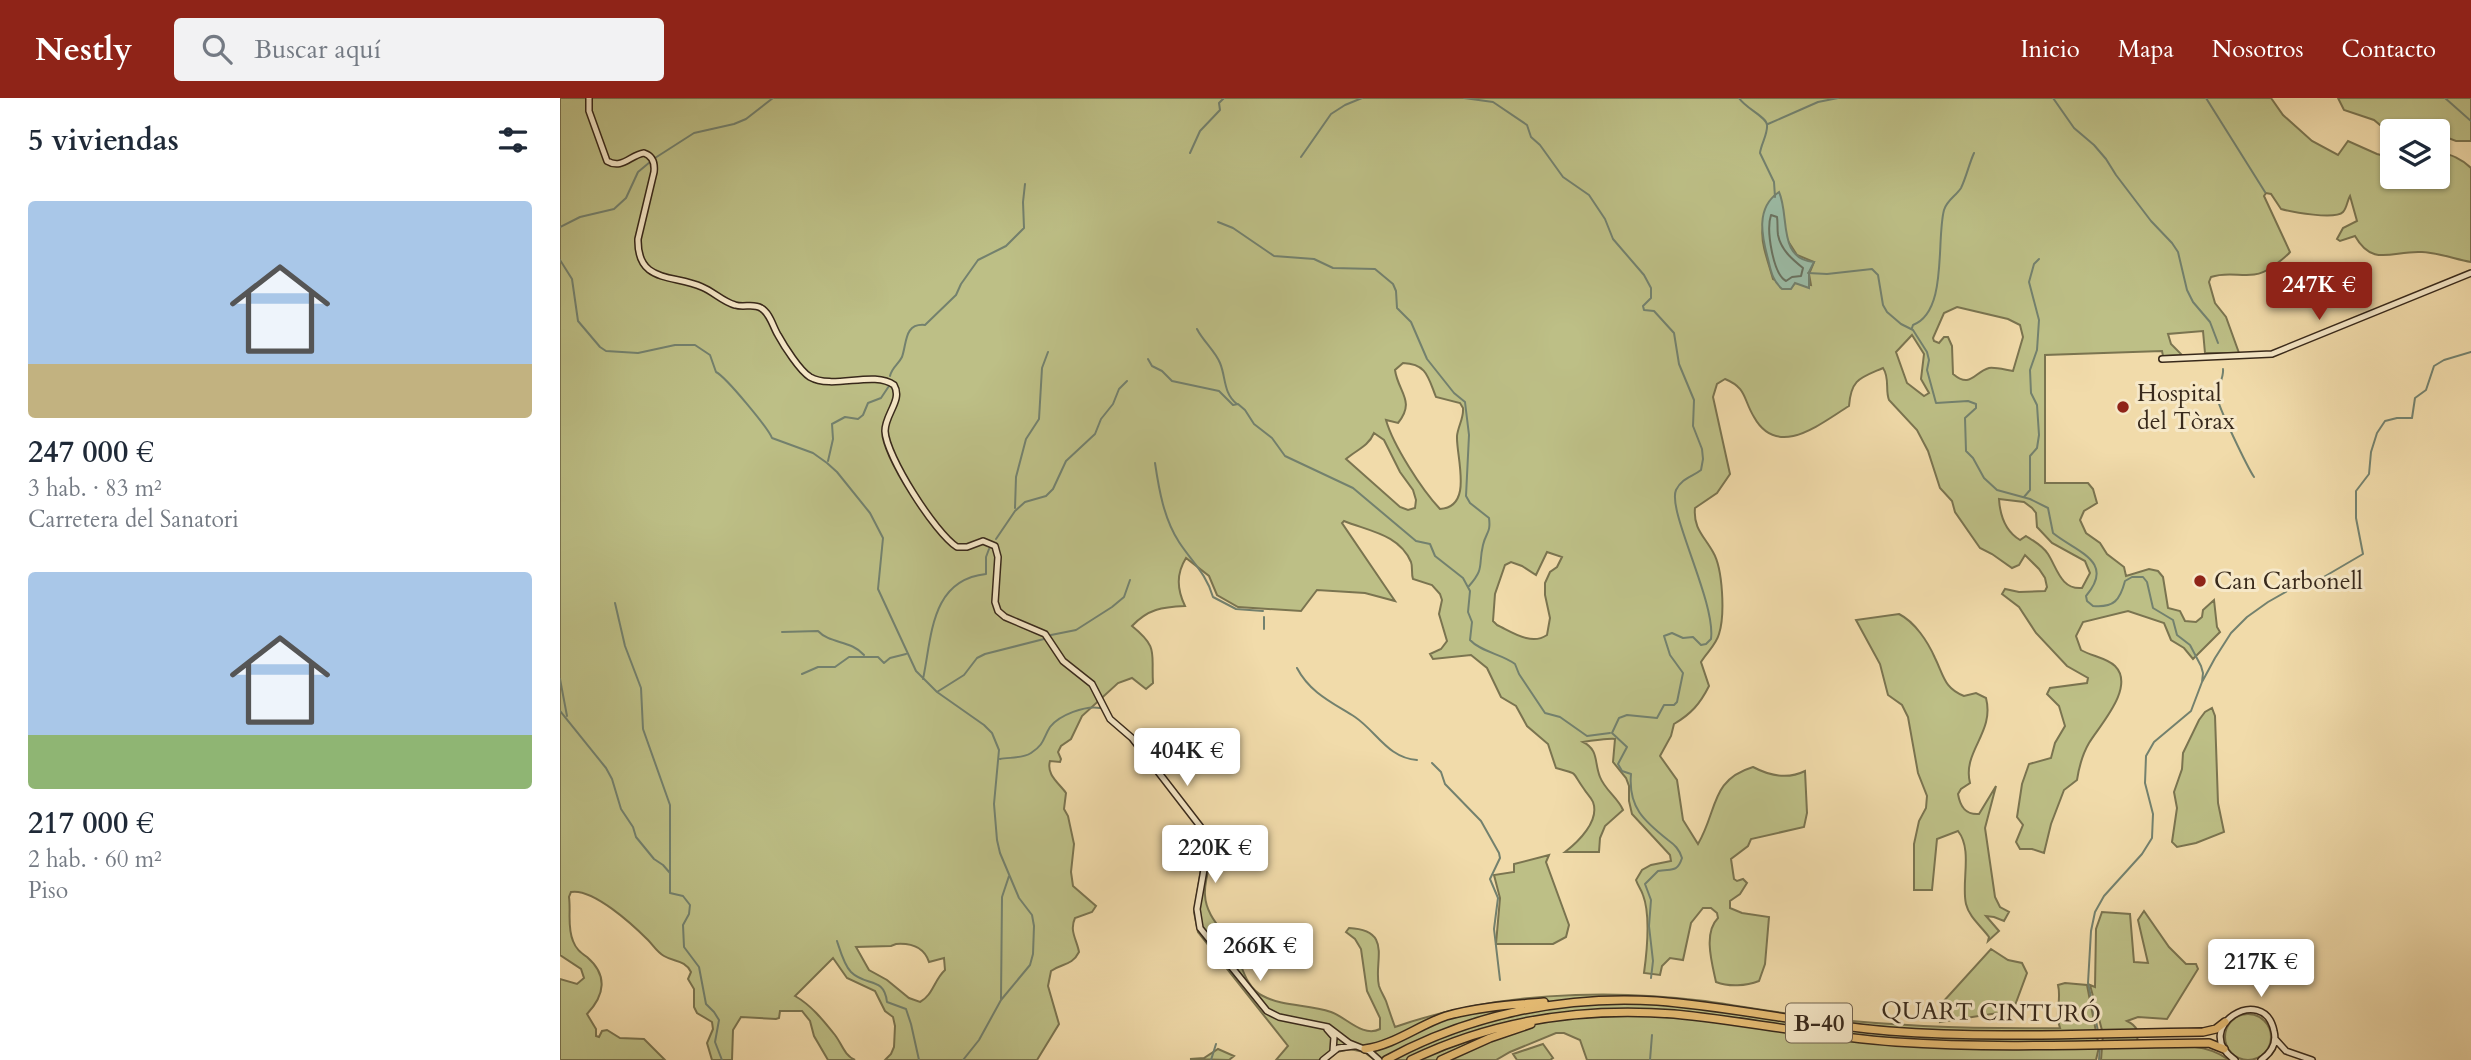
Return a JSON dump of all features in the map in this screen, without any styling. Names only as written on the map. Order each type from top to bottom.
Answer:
[{"type":"highway","name":"QUART CINTURÓ","points":[[1386,1060],[1406,1049],[1481,1020],[1579,1000],[1683,1004],[1888,1031],[1955,1034],[2203,1032],[2216,1029],[2225,1022]]},
{"type":"highway","points":[[1366,1049],[1383,1045],[1409,1031],[1448,1016],[1501,1006],[1554,1003]]},
{"type":"highway","name":"QUART CINTURÓ","points":[[1411,1060],[1482,1032],[1556,1017],[1606,1013],[1677,1014],[1811,1034],[1915,1044],[2209,1043],[2224,1049]]},
{"type":"highway","points":[[1441,1060],[1519,1027],[1556,1017]]},
{"type":"street","points":[[589,98],[589,111],[607,161],[614,165],[621,164],[644,153],[654,162],[638,239],[640,259],[651,272],[703,287],[735,305],[763,309],[780,339],[804,372],[812,378],[887,380],[894,385],[897,396],[887,419],[886,439],[926,516],[957,547],[967,547],[983,541],[995,546],[998,557],[995,596],[998,611],[1010,620],[1045,634],[1063,661],[1092,684],[1110,719],[1139,747],[1203,830],[1208,846],[1197,914],[1202,931],[1267,1011],[1279,1017],[1328,1027],[1366,1049],[1379,1060]]},
{"type":"street","points":[[2162,359],[2272,354],[2471,274]]},
{"type":"street","points":[[2235,1060],[2224,1049],[2221,1033],[2225,1022],[2239,1011],[2256,1011],[2270,1021],[2275,1039],[2286,1051],[2312,1060]]},
{"type":"street","points":[[1320,1025],[1334,1037],[1333,1051]]},
{"type":"street","points":[[2261,1060],[2271,1051],[2275,1039]]},
{"type":"street","points":[[1323,1060],[1344,1046],[1357,1046]]},
{"type":"green space","points":[[560,98],[2271,98],[2283,115],[2312,141],[2338,155],[2348,141],[2380,155],[2380,189],[2450,189],[2450,154],[2471,168],[2471,262],[2422,252],[2376,255],[2362,246],[2355,236],[2340,241],[2337,239],[2343,228],[2357,221],[2350,196],[2343,212],[2323,215],[2281,209],[2271,194],[2266,193],[2264,196],[2290,252],[2264,272],[2219,275],[2211,277],[2209,282],[2215,303],[2226,317],[2239,353],[2205,353],[2203,331],[2168,334],[2171,344],[2182,355],[2163,356],[2162,351],[2045,355],[2045,483],[2088,483],[2097,503],[2084,511],[2080,520],[2086,533],[2124,567],[2126,576],[2149,569],[2158,571],[2163,577],[2168,608],[2180,611],[2185,621],[2196,622],[2202,617],[2203,610],[2214,600],[2220,632],[2193,659],[2184,648],[2171,640],[2164,623],[2128,611],[2083,622],[2076,636],[2081,650],[2115,666],[2121,684],[2114,706],[2084,752],[2077,780],[2064,790],[2051,824],[2044,853],[2020,849],[2016,842],[2023,825],[2017,817],[2022,784],[2029,764],[2051,758],[2055,743],[2065,726],[2059,706],[2047,694],[2050,688],[2087,683],[2088,678],[2067,666],[2036,633],[2019,607],[2002,594],[2005,589],[2019,592],[2045,591],[2045,578],[2039,569],[2025,555],[2019,565],[2012,568],[1980,548],[1955,512],[1952,501],[1940,488],[1928,451],[1917,430],[1889,400],[1883,368],[1858,381],[1852,390],[1849,406],[1813,428],[1787,437],[1775,436],[1764,430],[1754,417],[1744,395],[1732,382],[1725,379],[1717,384],[1713,397],[1730,474],[1717,493],[1695,508],[1695,515],[1697,526],[1713,552],[1719,569],[1722,592],[1721,626],[1716,642],[1701,662],[1709,686],[1694,708],[1674,724],[1660,756],[1677,780],[1683,820],[1698,844],[1722,788],[1739,773],[1753,767],[1779,776],[1805,771],[1807,813],[1804,827],[1751,839],[1748,846],[1731,859],[1734,879],[1743,879],[1747,883],[1740,894],[1730,901],[1730,908],[1742,913],[1769,917],[1765,964],[1759,981],[1737,985],[1716,982],[1710,940],[1713,924],[1718,918],[1711,908],[1703,908],[1691,923],[1683,960],[1670,958],[1662,966],[1660,975],[1644,973],[1648,923],[1643,895],[1636,880],[1642,870],[1651,865],[1671,861],[1670,855],[1632,814],[1629,786],[1613,762],[1615,739],[1583,742],[1592,749],[1602,782],[1623,810],[1605,826],[1600,838],[1599,852],[1565,852],[1591,824],[1594,809],[1591,799],[1573,774],[1556,768],[1548,744],[1527,726],[1516,706],[1501,697],[1487,668],[1471,655],[1433,659],[1430,654],[1441,649],[1447,641],[1439,614],[1442,600],[1432,585],[1413,579],[1411,562],[1399,545],[1382,535],[1344,521],[1342,523],[1395,601],[1365,593],[1317,590],[1301,611],[1238,607],[1217,595],[1209,576],[1186,558],[1179,582],[1185,606],[1156,610],[1132,626],[1141,633],[1152,651],[1153,683],[1146,689],[1132,678],[1118,683],[1082,716],[1071,739],[1061,746],[1058,752],[1060,762],[1050,761],[1051,775],[1066,793],[1064,809],[1074,844],[1071,872],[1073,886],[1096,906],[1092,912],[1075,918],[1073,923],[1079,952],[1076,957],[1051,971],[1048,986],[1059,1024],[1037,1060],[885,1060],[894,1047],[893,1017],[885,1011],[875,991],[847,978],[833,958],[795,996],[816,1013],[855,1060],[828,1060],[814,1036],[810,1021],[802,1011],[780,1011],[779,1018],[776,1019],[741,1017],[733,1030],[732,1060],[712,1060],[707,1043],[713,1029],[712,1022],[697,1013],[694,1007],[694,989],[688,979],[691,972],[689,968],[662,954],[633,926],[601,901],[580,892],[571,892],[571,936],[575,946],[594,964],[601,978],[598,1000],[587,1014],[596,1029],[596,1036],[599,1037],[602,1031],[607,1030],[620,1038],[644,1039],[665,1060],[560,1060],[560,979],[577,984],[584,978],[581,969],[560,955]],"holes":[[[1775,195],[1783,213],[1784,232],[1788,241],[1797,255],[1814,262],[1809,274],[1811,285],[1795,283],[1791,288],[1773,279],[1762,236]],[[1957,307],[2008,319],[2020,325],[2023,337],[2013,371],[1989,368],[1968,380],[1953,374],[1952,346],[1948,337],[1944,337],[1939,343],[1933,338],[1944,313]],[[1912,335],[1924,354],[1921,379],[1929,393],[1924,396],[1907,383],[1896,352]],[[1403,363],[1417,366],[1426,373],[1436,397],[1460,403],[1463,408],[1457,436],[1460,491],[1457,500],[1450,506],[1440,509],[1433,501],[1409,467],[1390,430],[1386,420],[1398,423],[1406,409],[1395,370]],[[1374,433],[1384,440],[1400,472],[1413,490],[1415,508],[1408,510],[1400,507],[1346,459],[1362,448]],[[1999,499],[2024,502],[2036,513],[2037,527],[2052,543],[2085,561],[2090,573],[2082,588],[2075,588],[2064,582],[2048,554],[2038,544],[2026,536],[2020,540],[2015,536],[2004,522]],[[1547,552],[1562,557],[1545,583],[1550,618],[1547,635],[1528,639],[1493,621],[1495,594],[1505,565],[1511,562],[1536,575]],[[911,945],[920,949],[929,962],[944,958],[945,970],[920,1002],[909,998],[887,980],[869,970],[856,947]]]},
{"type":"green space","points":[[2338,98],[2471,98],[2471,141],[2450,139],[2450,119],[2380,119],[2380,125],[2374,120],[2344,110]]},
{"type":"green space","points":[[1899,614],[1916,627],[1925,639],[1945,681],[1952,689],[1964,696],[1976,693],[1986,698],[1986,722],[1970,761],[1970,783],[1958,794],[1964,809],[1979,814],[1996,786],[1985,828],[1995,897],[2000,907],[2009,912],[2004,921],[1986,916],[1999,931],[1988,941],[1989,937],[1972,917],[1966,904],[1965,847],[1958,831],[1937,839],[1932,890],[1914,890],[1914,844],[1919,821],[1926,808],[1927,796],[1918,773],[1908,717],[1902,705],[1888,695],[1880,664],[1856,620]]},
{"type":"green space","points":[[2212,708],[2215,716],[2218,803],[2224,832],[2177,847],[2172,842],[2177,808],[2174,792],[2182,769],[2183,753],[2199,720]]},
{"type":"green space","points":[[1204,851],[1213,852],[1206,879],[1206,903],[1235,951],[1252,988],[1271,1000],[1331,1012],[1367,1031],[1380,1029],[1380,1018],[1367,991],[1361,949],[1355,939],[1346,932],[1349,928],[1363,930],[1377,941],[1379,986],[1395,1027],[1470,1007],[1509,1000],[1548,996],[1627,995],[1705,1001],[1815,1017],[1888,1024],[2060,1028],[2058,985],[2065,983],[2087,985],[2099,1047],[2096,1060],[1587,1060],[1580,1040],[1564,1033],[1556,1033],[1496,1060],[1375,1060],[1364,1052],[1350,1049],[1337,1052],[1327,1060],[1276,1060],[1288,1046],[1198,932],[1194,912]]},
{"type":"green space","points":[[1549,855],[1546,862],[1569,925],[1566,937],[1553,944],[1496,944],[1500,898],[1494,875],[1514,872],[1514,864]]},
{"type":"green space","points":[[2144,911],[2169,947],[2186,964],[2196,964],[2198,969],[2167,1019],[2138,1017],[2127,1021],[2136,1029],[2137,1048],[2197,1047],[2229,1060],[2101,1060],[2103,1034],[2090,985],[2095,987],[2096,929],[2102,912],[2130,914],[2134,962],[2148,963],[2138,920]]},
{"type":"green space","points":[[1991,949],[2008,960],[2022,963],[2027,973],[2011,1016],[1998,1013],[1940,1022],[1942,1003]]},
{"type":"green space","points":[[2248,1014],[2265,1020],[2271,1037],[2265,1054],[2248,1060],[2231,1054],[2225,1037],[2231,1020]]},
{"type":"green space","points":[[1543,1044],[1553,1058],[1550,1060],[1517,1060],[1513,1054]]},
{"type":"green space","points":[[1218,1049],[1234,1056],[1229,1060],[1190,1059],[1204,1058]]},
{"type":"water","points":[[1779,192],[1787,235],[1794,253],[1802,259],[1814,262],[1809,272],[1809,288],[1795,283],[1791,289],[1782,289],[1771,271],[1762,223],[1766,206]]},
{"type":"waterway","points":[[655,158],[694,133],[746,119],[773,98]]},
{"type":"waterway","points":[[1190,153],[1200,131],[1220,110],[1219,103],[1224,98]]},
{"type":"waterway","points":[[1301,157],[1331,114],[1362,98]]},
{"type":"waterway","points":[[1464,98],[1493,102],[1527,125],[1531,137],[1563,177],[1589,195],[1605,219],[1613,239],[1644,275],[1651,288],[1651,298],[1643,306],[1644,310],[1654,311],[1674,333],[1679,364],[1694,400],[1693,426],[1702,449],[1701,470],[1678,486],[1675,501],[1706,603],[1711,623],[1711,639],[1701,645],[1693,637],[1683,638],[1672,633],[1664,636],[1670,655],[1683,673],[1677,702],[1674,705],[1664,705],[1657,718],[1627,715],[1619,718],[1612,733],[1627,747],[1618,764],[1622,771],[1631,774],[1632,796],[1639,812],[1675,846],[1682,858],[1678,866],[1658,871],[1645,884],[1651,900],[1651,978]]},
{"type":"waterway","points":[[1739,98],[1766,122],[1760,153],[1774,182],[1775,197]]},
{"type":"waterway","points":[[1768,124],[1818,102],[1838,98]]},
{"type":"waterway","points":[[2053,98],[2074,128],[2106,159],[2151,221],[2172,243],[2178,252],[2187,290],[2193,302],[2210,322],[2218,343]]},
{"type":"waterway","points":[[2206,98],[2265,192]]},
{"type":"waterway","points":[[2445,98],[2471,121]]},
{"type":"waterway","points":[[1912,328],[1924,318],[1931,306],[1939,274],[1944,210],[1961,188],[1974,153]]},
{"type":"waterway","points":[[560,227],[580,217],[614,209],[626,198],[638,172],[650,162]]},
{"type":"waterway","points":[[890,376],[902,357],[913,327],[925,325],[956,295],[978,260],[1006,246],[1024,228],[1025,184]]},
{"type":"waterway","points":[[1218,222],[1233,228],[1274,256],[1314,259],[1333,268],[1375,269],[1393,284],[1397,308],[1411,322],[1427,359],[1454,393],[1465,402],[1469,435],[1466,496],[1470,503],[1489,518],[1489,530],[1483,545],[1479,571],[1469,586]]},
{"type":"waterway","points":[[2024,497],[2030,490],[2030,456],[2037,448],[2039,435],[2037,405],[2031,393],[2030,370],[2037,350],[2039,320],[2029,282],[2034,264],[2039,259]]},
{"type":"waterway","points":[[560,260],[572,279],[578,321],[600,347],[606,351],[638,353],[675,345],[695,345],[710,355],[716,372],[746,403],[772,438],[813,453],[837,472],[870,513],[883,538],[878,589],[916,671],[937,692],[992,733],[999,750],[994,804],[997,840],[1019,898],[1032,915],[1033,954],[1030,965],[1001,1000],[979,1040],[963,1060]]},
{"type":"waterway","points":[[1808,273],[1827,274],[1872,269],[1878,275],[1883,305],[1887,312],[1913,330],[1927,352],[1927,370],[1936,403],[1968,401],[1976,404],[1976,408],[1965,418],[1966,451],[1984,478],[1997,490],[2030,499],[2048,508],[2053,533],[2089,558],[2095,566],[2097,574],[2086,596],[2093,606],[2111,604],[2118,598],[2125,581],[2132,577],[2143,577],[2147,582],[2153,608],[2173,620],[2177,635],[2190,645],[2201,666],[2202,682]]},
{"type":"waterway","points":[[1197,329],[1218,359],[1227,390],[1237,404]]},
{"type":"waterway","points":[[1015,508],[1016,477],[1026,439],[1039,419],[1042,368],[1048,352]]},
{"type":"waterway","points":[[2098,1031],[2088,983],[2091,931],[2095,912],[2104,896],[2142,854],[2152,838],[2153,814],[2145,783],[2146,756],[2154,742],[2191,711],[2215,658],[2231,633],[2247,617],[2303,582],[2322,578],[2363,554],[2356,518],[2356,491],[2369,474],[2371,452],[2377,433],[2385,421],[2412,418],[2415,398],[2426,390],[2434,366],[2471,352]]},
{"type":"waterway","points":[[1148,359],[1152,366],[1172,381],[1219,391],[1233,405],[1238,404],[1245,410],[1254,424],[1272,438],[1285,456],[1353,488],[1416,541],[1430,544],[1435,556],[1463,578],[1470,591],[1470,640],[1515,664],[1545,713],[1560,717],[1587,736],[1610,733]]},
{"type":"waterway","points":[[2223,369],[2217,392],[2218,402],[2254,477]]},
{"type":"waterway","points":[[996,539],[1015,511],[1025,502],[1046,496],[1053,489],[1066,461],[1095,434],[1119,389],[1127,381]]},
{"type":"waterway","points":[[828,461],[833,439],[832,424],[845,417],[858,419],[863,415],[868,403],[881,398],[889,386]]},
{"type":"waterway","points":[[1155,463],[1169,524],[1203,574],[1213,597],[1236,609],[1263,611]]},
{"type":"waterway","points":[[923,679],[932,629],[944,599],[954,587],[968,579],[986,574],[989,549]]},
{"type":"waterway","points":[[1051,635],[1076,630],[1112,607],[1124,597],[1130,580]]},
{"type":"waterway","points":[[615,603],[625,646],[641,688],[643,729],[670,805],[670,873]]},
{"type":"waterway","points":[[1264,617],[1264,629]]},
{"type":"waterway","points":[[782,632],[818,631],[828,638],[859,650],[864,655]]},
{"type":"waterway","points":[[937,692],[964,675],[977,658],[985,654],[1044,639]]},
{"type":"waterway","points":[[802,674],[818,667],[835,667],[849,657],[878,657],[884,663],[890,658],[906,654]]},
{"type":"waterway","points":[[1297,668],[1315,691],[1363,723],[1390,749],[1398,755],[1417,760]]},
{"type":"waterway","points":[[560,679],[567,716]]},
{"type":"waterway","points":[[1000,759],[1020,757],[1036,750],[1050,727],[1066,715],[1088,708],[1100,708]]},
{"type":"waterway","points":[[560,711],[606,768],[621,809],[636,837],[670,873],[670,893],[683,896],[690,905],[683,925],[684,947],[699,967],[706,1004],[719,1020],[715,1042],[722,1060]]},
{"type":"waterway","points":[[1432,763],[1441,772],[1445,784],[1481,821],[1499,853],[1500,858],[1490,879],[1498,898],[1494,929],[1500,980]]},
{"type":"waterway","points":[[1001,999],[1002,897],[1009,876]]},
{"type":"waterway","points":[[837,941],[851,972],[882,988],[887,1002],[906,1009],[919,1060]]},
{"type":"waterway","points":[[1650,1060],[1652,1035]]},
{"type":"waterway","points":[[1211,1060],[1216,1044]]},
{"type":"waterway","points":[[2099,1060],[2100,1046]]},
{"type":"place","name":"Hospital del Tòrax","points":[[2123,407]]},
{"type":"place","name":"Can Carbonell","points":[[2200,581]]}]
